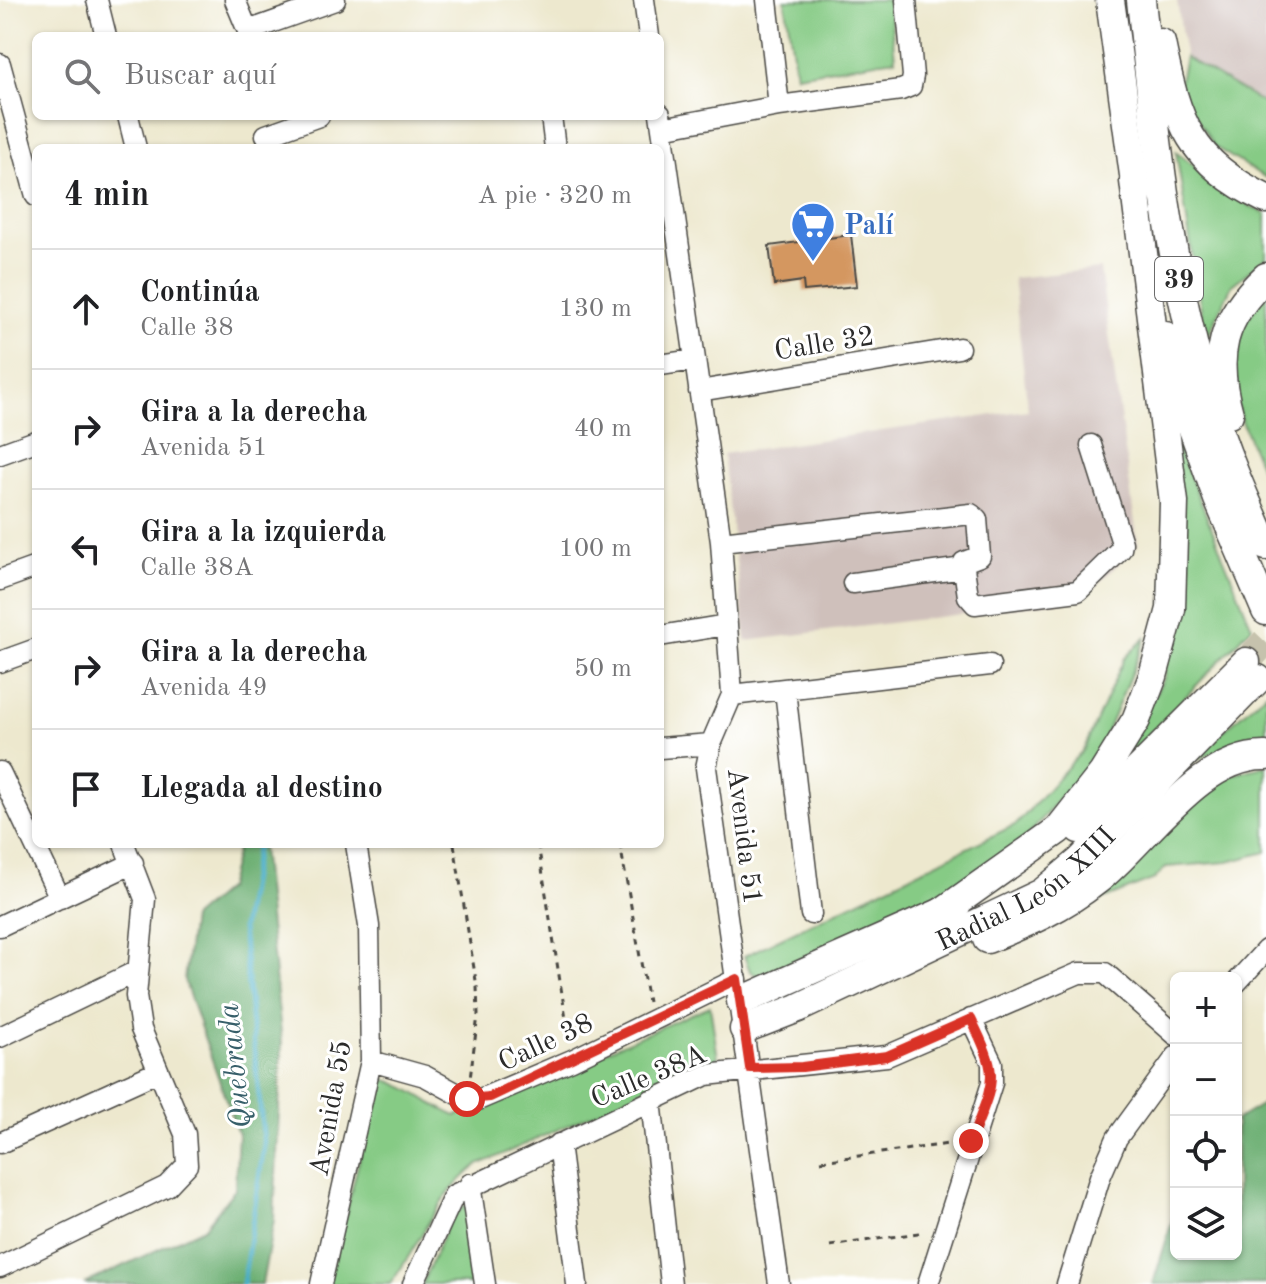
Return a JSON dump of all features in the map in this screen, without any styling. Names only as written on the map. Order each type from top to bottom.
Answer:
[{"type":"highway","name":"39","points":[[1110,0],[1134,181],[1159,308],[1188,415],[1218,499],[1266,611]]},
{"type":"highway","name":"39","points":[[1141,0],[1153,113],[1183,303],[1208,400],[1265,544]]},
{"type":"highway","points":[[1152,0],[1176,110],[1187,132],[1213,166],[1233,183],[1266,199]]},
{"type":"highway","points":[[938,915],[1039,847],[1083,802],[1136,720],[1157,663],[1171,609],[1174,502],[1134,181]]},
{"type":"highway","points":[[1265,544],[1224,396],[1221,362],[1224,333],[1236,309],[1266,277]]},
{"type":"highway","name":"Radial León XIII","points":[[1252,671],[1080,861],[1042,893],[798,1008],[741,1003],[938,915],[1023,873],[1067,840],[1252,671]]},
{"type":"highway","points":[[798,1008],[1024,925],[1099,879],[1207,775],[1242,760],[1266,756]]},
{"type":"street","points":[[97,0],[105,32]]},
{"type":"street","points":[[235,0],[248,32]]},
{"type":"street","points":[[254,32],[335,0]]},
{"type":"street","points":[[644,0],[648,32]]},
{"type":"street","points":[[767,0],[779,106]]},
{"type":"street","points":[[661,121],[901,90],[911,86],[913,76],[906,0]]},
{"type":"street","points":[[0,64],[32,181]]},
{"type":"street","points":[[129,120],[135,144]]},
{"type":"street","points":[[266,133],[307,120]]},
{"type":"street","points":[[552,120],[554,144]]},
{"type":"street","name":"Avenida 51","points":[[661,121],[663,144]]},
{"type":"street","name":"Avenida 51","points":[[664,165],[670,254],[694,360],[721,542],[732,695],[711,744],[706,768],[779,1284]]},
{"type":"street","name":"Calle 32","points":[[699,391],[959,348]]},
{"type":"street","points":[[664,364],[694,360]]},
{"type":"street","points":[[0,454],[32,442]]},
{"type":"street","points":[[721,542],[971,514],[977,519],[980,556],[964,562],[964,568],[968,596],[975,604],[1085,588],[1121,549],[1122,543],[1091,445]]},
{"type":"street","points":[[0,580],[32,568]]},
{"type":"street","points":[[853,583],[964,568]]},
{"type":"street","points":[[664,635],[726,625]]},
{"type":"street","points":[[0,662],[32,650]]},
{"type":"street","points":[[732,695],[990,665]]},
{"type":"street","points":[[785,690],[811,914]]},
{"type":"street","points":[[664,748],[711,744]]},
{"type":"street","points":[[0,772],[32,839]]},
{"type":"street","points":[[36,848],[60,898]]},
{"type":"street","points":[[0,1267],[167,1186],[187,1165],[185,1134],[141,1029],[137,971],[146,905],[126,848]]},
{"type":"street","name":"Avenida 55","points":[[321,1284],[371,1061],[369,926],[357,848]]},
{"type":"street","points":[[0,926],[133,863]]},
{"type":"street","points":[[1242,976],[1266,950]]},
{"type":"street","points":[[0,1037],[137,971]]},
{"type":"street","name":"Calle 38A","points":[[413,1284],[454,1195],[470,1184],[706,1075],[887,1056],[1079,973],[1094,971],[1105,973],[1170,1030]]},
{"type":"street","name":"Calle 38","points":[[467,1099],[490,1097],[652,1022],[741,1003]]},
{"type":"street","points":[[928,1284],[971,1141],[992,1083],[992,1063],[971,1019]]},
{"type":"street","points":[[371,1061],[425,1076],[467,1099]]},
{"type":"street","points":[[1067,1284],[1100,1177],[1117,1138],[1170,1065]]},
{"type":"street","points":[[0,1143],[157,1072]]},
{"type":"street","points":[[651,1100],[671,1284]]},
{"type":"street","points":[[559,1144],[577,1284]]},
{"type":"street","points":[[470,1184],[485,1284]]},
{"type":"path","points":[[455,848],[477,987],[478,1015],[467,1099]]},
{"type":"path","points":[[539,848],[572,1060]]},
{"type":"path","points":[[621,848],[652,1022]]},
{"type":"path","points":[[821,1161],[971,1141]]},
{"type":"path","points":[[830,1246],[945,1229]]},
{"type":"shaded area","points":[[1177,0],[1266,0],[1266,105],[1185,57]]},
{"type":"shaded area","points":[[1100,269],[1138,545],[1082,599],[746,641],[723,454],[1028,410],[1013,278]]},
{"type":"green space","points":[[785,0],[889,0],[895,59],[796,75]]},
{"type":"green space","points":[[1185,57],[1266,105],[1266,178],[1215,147],[1178,89]]},
{"type":"green space","points":[[1176,152],[1238,200],[1266,214],[1266,258],[1232,285],[1206,340]]},
{"type":"green space","points":[[1266,294],[1266,480],[1238,408],[1233,385],[1233,362],[1237,340],[1248,317]]},
{"type":"green space","points":[[1175,439],[1252,627],[1111,775],[1165,676]]},
{"type":"green space","points":[[1146,637],[1098,754],[1024,840],[933,897],[770,973],[758,976],[750,971],[744,956],[1017,824],[1084,749],[1124,659]]},
{"type":"green space","points":[[1266,693],[1266,742],[1233,745],[1183,767]]},
{"type":"green space","points":[[1266,766],[1266,852],[1228,862],[1166,867],[1155,879],[1086,906],[1182,811],[1227,776]]},
{"type":"green space","points":[[237,848],[262,848],[282,1043],[274,1220],[262,1284],[84,1284],[204,1228],[235,1189],[238,1134],[184,980],[192,918],[227,888]]},
{"type":"green space","points":[[710,1006],[718,1058],[476,1166],[438,1207],[390,1284],[328,1284],[380,1078],[402,1086],[456,1116]]},
{"type":"green space","points":[[1266,1102],[1266,1284],[1153,1284],[1170,1228],[1170,1260],[1242,1260],[1242,1116]]},
{"type":"green space","points":[[468,1203],[479,1284],[422,1284],[450,1219]]},
{"type":"building","name":"Palí","points":[[851,235],[857,286],[804,291],[803,281],[774,285],[769,246]]},
{"type":"waterway","name":"Quebrada","points":[[243,1284],[264,1145],[242,928],[256,848]]},
{"type":"tunnel","points":[[1246,662],[1266,641]]},
{"type":"place","name":"Palí","points":[[813,263]]},
{"type":"route","points":[[467,1099],[490,1097],[737,979],[750,1068],[802,1067],[887,1056],[971,1019],[992,1063],[992,1083],[971,1141]]}]
